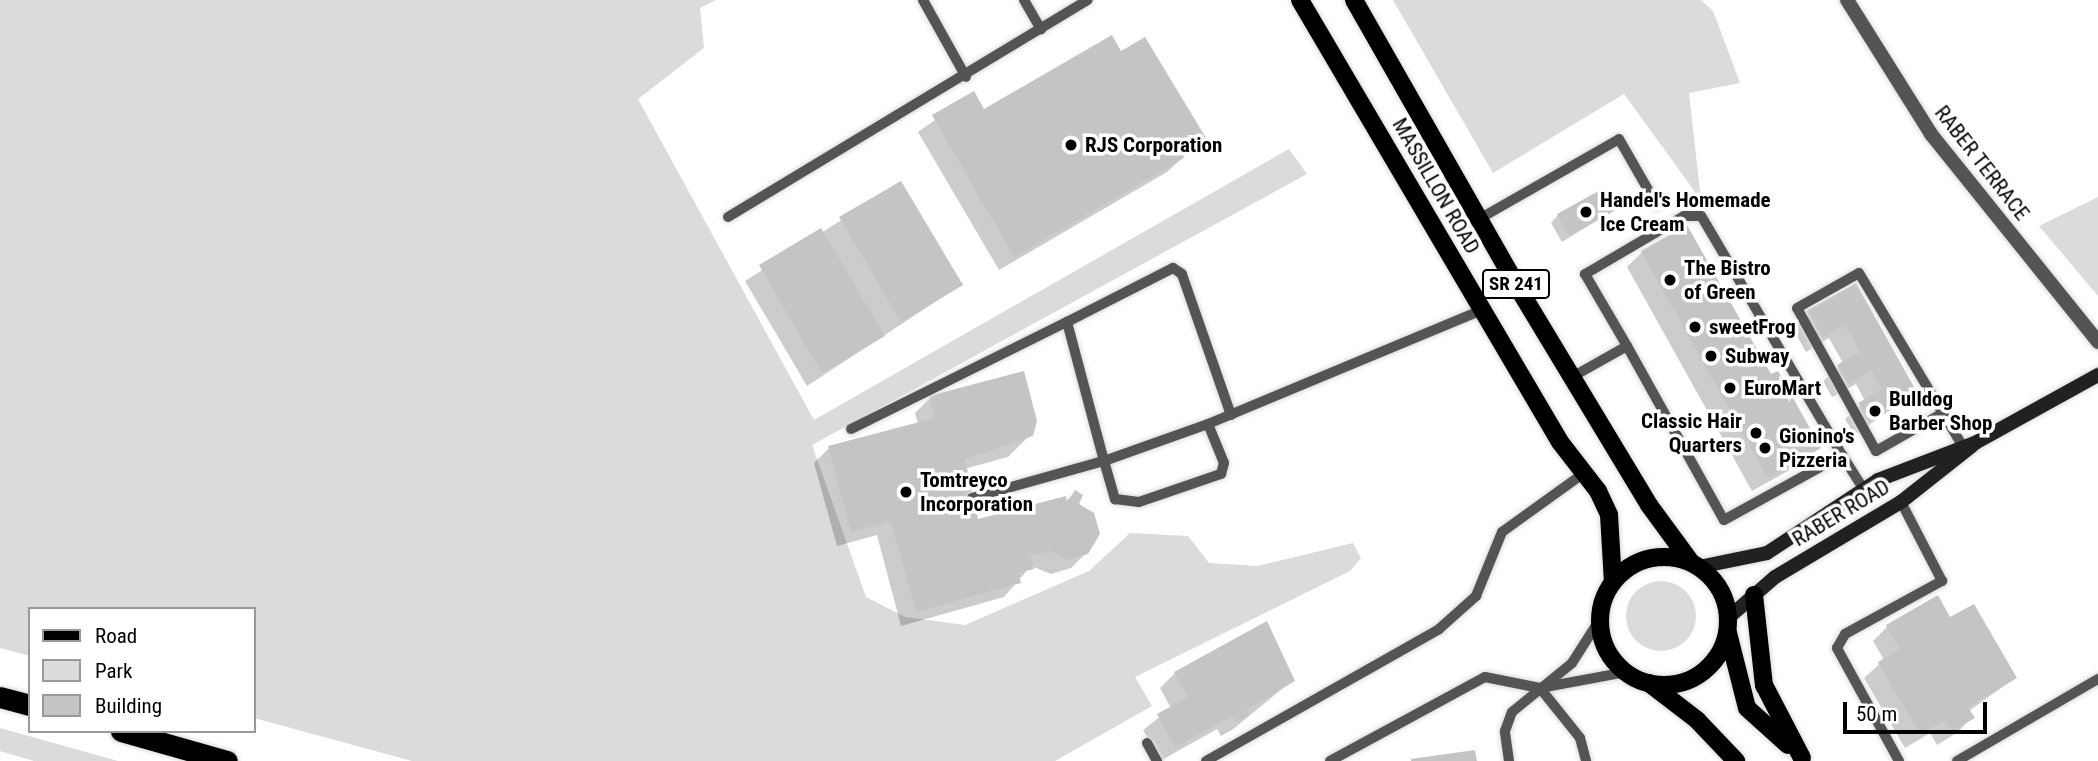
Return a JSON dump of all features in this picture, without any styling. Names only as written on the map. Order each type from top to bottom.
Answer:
[{"type":"highway","points":[[0,697],[28,704]]},
{"type":"highway","points":[[128,733],[227,761]]},
{"type":"main road","name":"MASSILLON ROAD","points":[[1300,0],[1482,310],[1609,515],[1614,582]]},
{"type":"main road","name":"MASSILLON ROAD","points":[[1354,0],[1572,377],[1695,564]]},
{"type":"main road","points":[[1736,761],[1697,720],[1649,683],[1626,673],[1611,658],[1600,620],[1614,582],[1647,559],[1695,564],[1722,591],[1746,708],[1803,760]]},
{"type":"main road","points":[[1754,595],[1764,685],[1803,760]]},
{"type":"main road","points":[[1649,683],[1687,681],[1706,670],[1728,626]]},
{"type":"street","name":"RABER TERRACE","points":[[1847,0],[1931,134],[2098,342]]},
{"type":"street","name":"RABER ROAD","points":[[1695,564],[1768,553],[1864,490],[1969,445],[2098,375]]},
{"type":"street","name":"RABER ROAD","points":[[1728,626],[1754,595],[1901,502],[1969,445]]},
{"type":"lane","points":[[923,0],[966,77]]},
{"type":"lane","points":[[1024,0],[1041,30]]},
{"type":"lane","points":[[728,216],[966,77],[1088,0]]},
{"type":"lane","points":[[1479,219],[1619,139],[1657,205]]},
{"type":"lane","points":[[1842,455],[1724,520],[1586,274],[1684,216],[1701,216],[1864,490]]},
{"type":"lane","points":[[851,429],[1173,268],[1182,274],[1231,415]]},
{"type":"lane","points":[[1941,414],[1876,451],[1797,308],[1859,273],[1941,414],[1969,445]]},
{"type":"lane","points":[[972,498],[1104,461],[1208,424],[1482,310]]},
{"type":"lane","points":[[1067,322],[1115,499],[1129,504],[1217,476],[1225,467],[1208,424]]},
{"type":"lane","points":[[1572,377],[1627,346]]},
{"type":"lane","points":[[1206,761],[1439,629],[1476,596],[1502,532],[1584,473]]},
{"type":"lane","points":[[1899,761],[1837,643],[1942,580],[1901,502]]},
{"type":"lane","points":[[1509,761],[1505,731],[1512,712],[1572,663],[1600,620]]},
{"type":"lane","points":[[1330,761],[1485,677],[1539,688],[1626,673]]},
{"type":"lane","points":[[1957,761],[2098,679]]},
{"type":"lane","points":[[1539,688],[1580,738],[1586,761]]},
{"type":"lane","points":[[1147,743],[1157,761]]},
{"type":"green space","points":[[0,0],[716,0],[700,8],[704,48],[638,99],[814,420],[1289,149],[1307,174],[812,445],[866,597],[905,617],[965,625],[1089,571],[1130,533],[1188,536],[1209,563],[1257,566],[1353,543],[1361,558],[1350,571],[1135,677],[1152,706],[1055,761],[412,761],[256,719],[256,607],[28,607],[28,655],[0,648]]},
{"type":"green space","points":[[1393,0],[1701,0],[1713,11],[1740,83],[1689,93],[1701,200],[1624,94],[1493,173]]},
{"type":"green space","points":[[2098,197],[2098,296],[2039,226]]},
{"type":"green space","points":[[1661,581],[1680,587],[1690,597],[1696,616],[1690,635],[1680,645],[1661,651],[1642,645],[1632,635],[1626,616],[1632,597],[1642,587]]},
{"type":"green space","points":[[0,728],[118,761],[34,761],[0,751]]},
{"type":"building","name":"RJS Corporation","points":[[1112,35],[1121,51],[1145,37],[1206,138],[1181,153],[1184,158],[1014,257],[932,115],[974,91],[984,109]]},
{"type":"building","points":[[901,181],[963,285],[901,322],[839,217]]},
{"type":"building","name":"Handel's Homemade Ice Cream","points":[[1604,188],[1616,210],[1569,236],[1557,214]]},
{"type":"building","points":[[1687,225],[1771,374],[1778,371],[1821,448],[1768,478],[1641,251]]},
{"type":"building","points":[[821,228],[885,336],[822,373],[759,265]]},
{"type":"building","points":[[1856,283],[1918,394],[1869,421],[1858,403],[1882,389],[1871,370],[1848,384],[1837,365],[1860,352],[1845,325],[1821,338],[1806,311]]},
{"type":"building","name":"Tomtreyco Incorporation","points":[[1024,371],[1037,421],[1033,436],[965,459],[978,519],[1066,496],[1067,503],[1075,490],[1083,495],[1079,504],[1094,513],[1100,534],[1088,554],[1067,560],[1051,551],[1030,556],[1034,569],[1018,573],[1021,583],[916,612],[891,521],[851,532],[828,446],[935,418],[929,396]]},
{"type":"building","points":[[1938,595],[1950,617],[1974,604],[2017,678],[1968,707],[1975,718],[1952,731],[1945,720],[1920,734],[1878,662],[1900,649],[1886,625]]},
{"type":"building","points":[[1267,621],[1295,681],[1246,710],[1249,715],[1236,722],[1232,716],[1175,747],[1157,714],[1188,697],[1174,672]]},
{"type":"building","points":[[1475,750],[1477,761],[1411,761],[1411,759]]},
{"type":"place","name":"RJS Corporation","points":[[1071,145]]},
{"type":"place","name":"Handel's Homemade Ice Cream","points":[[1586,212]]},
{"type":"place","name":"The Bistro of Green","points":[[1670,280]]},
{"type":"place","name":"sweetFrog","points":[[1695,327]]},
{"type":"place","name":"Subway","points":[[1711,356]]},
{"type":"place","name":"EuroMart","points":[[1730,388]]},
{"type":"place","name":"Bulldog Barber Shop","points":[[1875,411]]},
{"type":"place","name":"Classic Hair Quarters","points":[[1756,433]]},
{"type":"place","name":"Gionino's Pizzeria","points":[[1765,448]]},
{"type":"place","name":"Tomtreyco Incorporation","points":[[906,492]]}]
